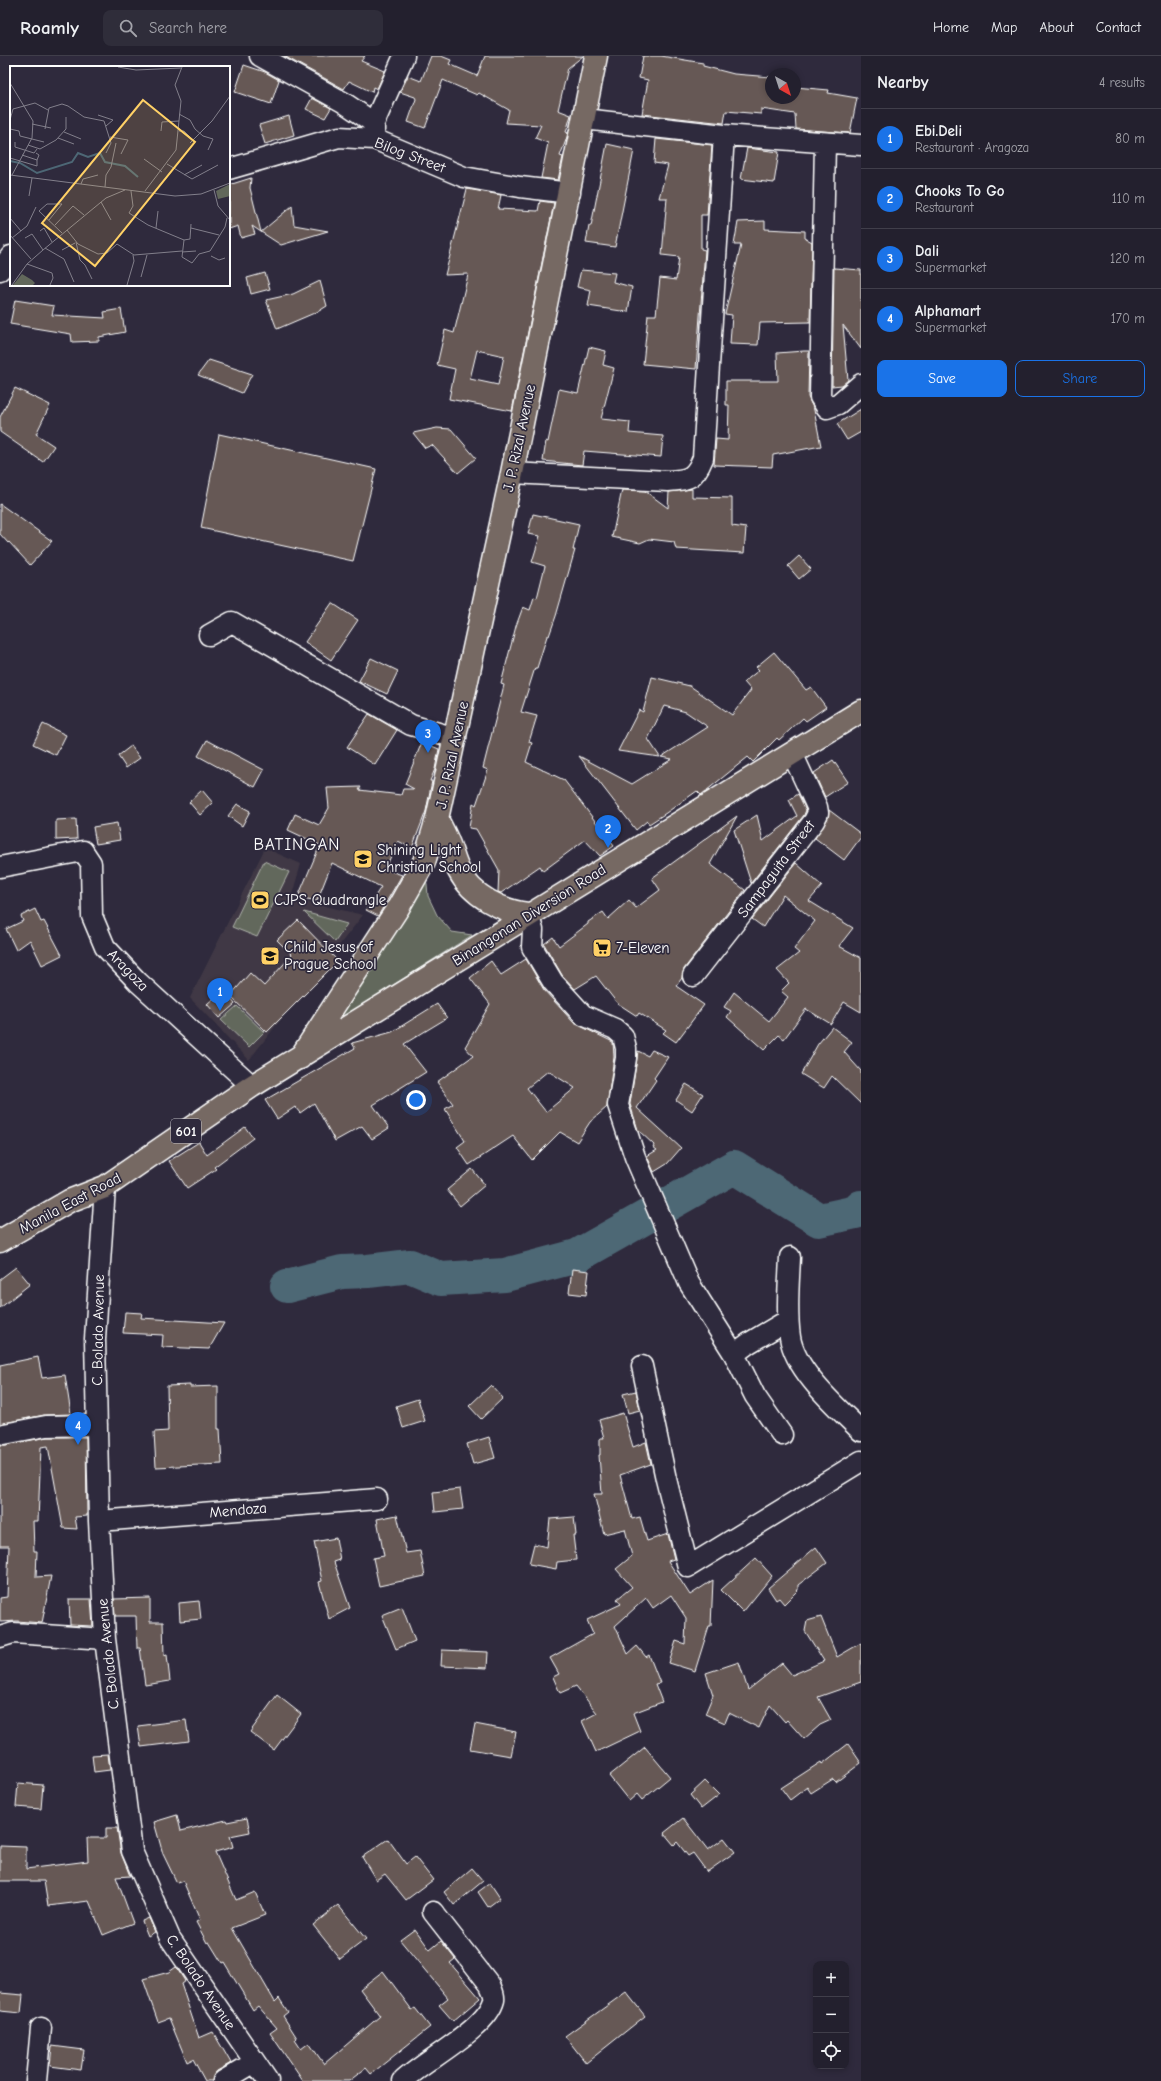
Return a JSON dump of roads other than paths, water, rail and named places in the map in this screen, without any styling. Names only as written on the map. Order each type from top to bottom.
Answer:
[{"type":"main road","name":"J. P. Rizal Avenue","points":[[300,1058],[402,902],[424,862],[437,820],[456,738],[512,473],[570,193],[596,56]]},
{"type":"main road","name":"Binangonan Diversion Road","points":[[300,1058],[528,914],[861,711]]},
{"type":"main road","name":"J. P. Rizal Avenue","points":[[437,820],[448,841],[459,871],[469,886],[493,904],[516,913],[528,914]]},
{"type":"main road","name":"Manila East Road","points":[[0,1241],[69,1201],[105,1187],[252,1086],[300,1058]]},
{"type":"street","points":[[260,56],[343,102],[374,131],[404,56]]},
{"type":"street","points":[[584,119],[724,135],[861,145]]},
{"type":"street","name":"Bilog Street","points":[[230,169],[339,137],[374,131],[464,177],[520,187],[570,193]]},
{"type":"street","points":[[512,473],[668,481],[684,480],[697,472],[703,458],[724,135]]},
{"type":"street","points":[[825,143],[820,397],[827,408],[838,404],[861,384]]},
{"type":"street","points":[[0,270],[10,257]]},
{"type":"street","points":[[208,635],[232,622],[411,725],[456,738]]},
{"type":"street","name":"Sampaguita Street","points":[[693,976],[814,821],[818,813],[817,807],[792,753]]},
{"type":"street","name":"Aragoza","points":[[0,867],[83,851],[91,863],[92,916],[105,948],[138,982],[252,1086]]},
{"type":"street","points":[[528,914],[533,930],[532,947],[553,982],[583,1015],[615,1029],[623,1036],[626,1048],[626,1058],[618,1105],[623,1126],[689,1283],[734,1354],[756,1396],[782,1435]]},
{"type":"street","name":"C. Bolado Avenue","points":[[105,1187],[95,1339],[99,1521],[104,1638],[132,1851],[170,1938],[268,2081]]},
{"type":"street","points":[[790,1257],[788,1320],[790,1338],[796,1356],[829,1399],[861,1431]]},
{"type":"street","points":[[734,1354],[749,1343],[788,1320]]},
{"type":"street","points":[[642,1366],[666,1479],[688,1567],[861,1461]]},
{"type":"street","points":[[4,1434],[46,1426],[98,1426]]},
{"type":"street","name":"Mendoza","points":[[99,1521],[377,1499]]},
{"type":"street","points":[[0,1637],[12,1633],[104,1638]]},
{"type":"street","points":[[403,2081],[473,2028],[491,2008],[495,1998],[490,1985],[433,1912]]},
{"type":"street","points":[[36,2081],[41,2028]]},
{"type":"street","points":[[223,2081],[255,2062]]},
{"type":"waterway","points":[[287,1286],[342,1272],[368,1271],[410,1266],[441,1279],[505,1275],[577,1256],[734,1167],[819,1220],[856,1212],[861,1207]]},
{"type":"place","name":"Dali","points":[[428,753]]},
{"type":"place","name":"Chooks To Go","points":[[608,848]]},
{"type":"place","name":"Shining Light Christian School","points":[[363,859]]},
{"type":"place","name":"CJPS Quadrangle","points":[[260,900]]},
{"type":"place","name":"7-Eleven","points":[[602,948]]},
{"type":"place","name":"Child Jesus of Prague School","points":[[270,956]]},
{"type":"place","name":"Ebi.Deli","points":[[220,1011]]},
{"type":"place","name":"Alphamart","points":[[78,1445]]},
{"type":"district","name":"BATINGAN","points":[[297,844]]}]
